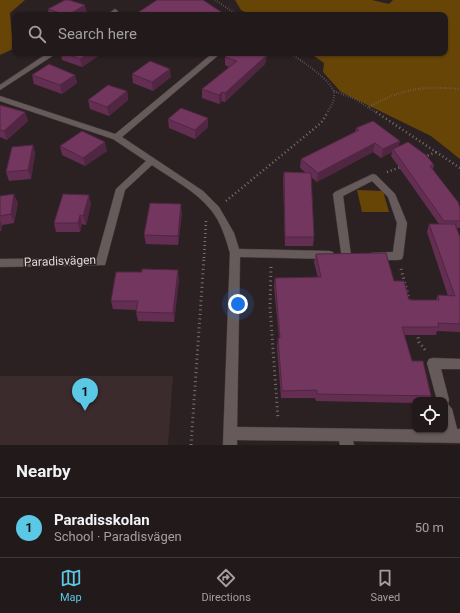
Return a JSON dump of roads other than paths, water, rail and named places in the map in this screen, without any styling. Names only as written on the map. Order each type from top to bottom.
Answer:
[{"type":"street","points":[[0,88],[48,56]]},
{"type":"street","points":[[116,137],[213,56]]},
{"type":"street","points":[[0,98],[116,137],[200,192],[216,209],[229,233],[234,253],[230,439],[279,433],[346,440],[432,440],[456,436],[448,416]]},
{"type":"street","name":"Paradisvägen","points":[[0,263],[101,262],[121,189],[151,161]]},
{"type":"street","points":[[234,253],[353,256],[398,256],[402,224],[392,196],[373,177],[338,194],[353,256]]},
{"type":"street","points":[[442,397],[433,363],[460,364]]},
{"type":"place","name":"Paradisskolan","points":[[85,411]]}]
